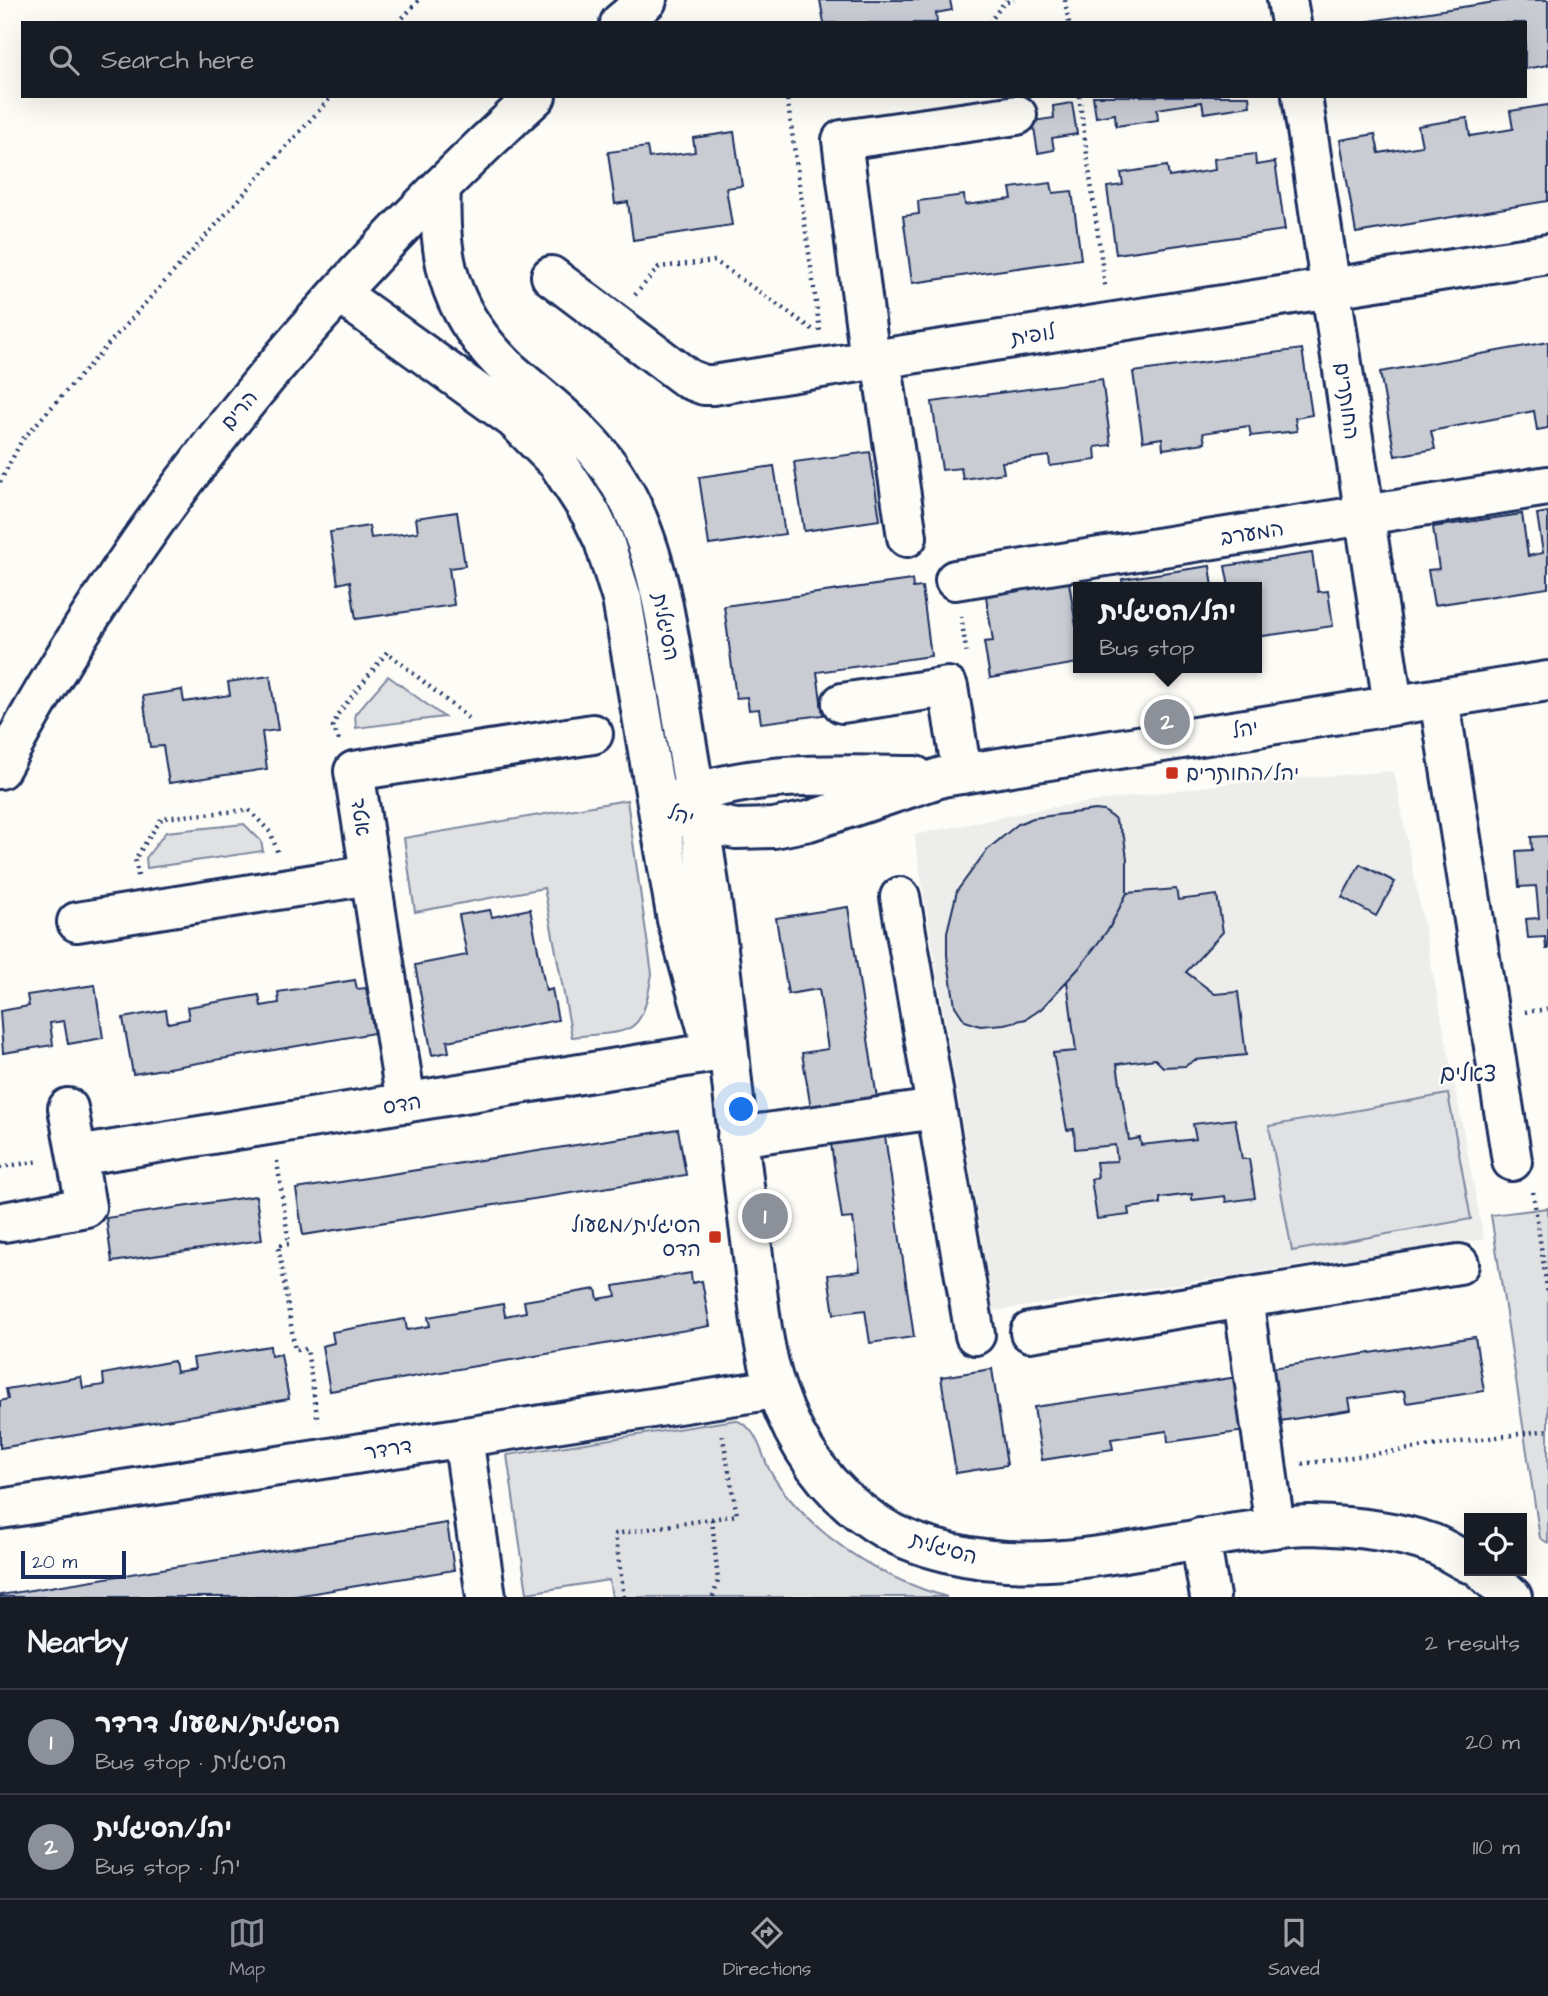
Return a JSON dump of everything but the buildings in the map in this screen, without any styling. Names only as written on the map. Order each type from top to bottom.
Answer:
[{"type":"street","points":[[622,21],[648,0]]},
{"type":"street","points":[[1287,0],[1291,21]]},
{"type":"street","name":"הרים","points":[[0,769],[97,603],[216,437],[285,354],[340,294],[441,187],[534,98]]},
{"type":"street","name":"החותרים","points":[[1302,98],[1393,705]]},
{"type":"street","points":[[907,537],[875,359],[842,140],[1017,115]]},
{"type":"street","name":"הסיגלית","points":[[441,187],[443,255],[452,291],[471,327],[490,351],[568,420],[600,455],[620,484],[650,552],[661,595],[718,943],[721,1051]]},
{"type":"street","name":"לופית","points":[[551,276],[688,379],[704,385],[1548,254]]},
{"type":"street","name":"הסיגלית","points":[[340,294],[514,419],[558,463],[576,488],[604,541],[617,580],[677,920],[721,1051],[737,1137],[761,1322],[775,1389],[800,1445],[834,1489],[876,1524],[925,1547],[980,1560],[1040,1563],[1104,1556],[1200,1538],[1305,1525],[1375,1529],[1435,1545],[1464,1560]]},
{"type":"street","name":"המערב","points":[[955,580],[1548,486]]},
{"type":"street","name":"יהל","points":[[658,807],[697,807],[735,784],[808,776],[952,776],[1548,681]]},
{"type":"street","points":[[842,703],[948,687],[952,776]]},
{"type":"street","points":[[1439,698],[1512,1161]]},
{"type":"street","name":"אטד","points":[[406,1103],[354,771],[593,734]]},
{"type":"street","points":[[77,922],[370,875]]},
{"type":"street","points":[[900,897],[975,1335]]},
{"type":"street","name":"הדס","points":[[77,1156],[721,1051]]},
{"type":"street","points":[[4,1222],[86,1207],[68,1108]]},
{"type":"street","points":[[737,1137],[936,1109]]},
{"type":"street","points":[[1030,1332],[1460,1264]]},
{"type":"street","points":[[1243,1298],[1275,1528]]},
{"type":"street","name":"דרדר","points":[[0,1509],[775,1389]]},
{"type":"street","points":[[463,1437],[485,1597]]},
{"type":"street","points":[[1200,1538],[1210,1597]]},
{"type":"street","points":[[1489,1576],[1512,1597]]},
{"type":"path","points":[[400,21],[419,0]]},
{"type":"path","points":[[991,21],[1006,1],[1014,0]]},
{"type":"path","points":[[1065,0],[1069,21]]},
{"type":"path","points":[[0,482],[22,440],[330,98]]},
{"type":"path","points":[[612,322],[659,267],[715,261],[821,335],[787,98]]},
{"type":"path","points":[[1079,98],[1110,323]]},
{"type":"path","points":[[354,771],[333,727],[338,713],[387,652],[466,714],[480,751]]},
{"type":"path","points":[[142,912],[135,859],[162,818],[249,810],[271,833],[290,888]]},
{"type":"path","points":[[271,1125],[289,1244],[278,1245],[295,1350],[307,1349],[324,1459]]},
{"type":"path","points":[[1512,1161],[1531,1178],[1548,1295]]},
{"type":"path","points":[[1539,1236],[1548,1235]]},
{"type":"path","points":[[624,1597],[615,1534],[737,1515],[715,1398]]},
{"type":"path","points":[[1267,1469],[1548,1430]]},
{"type":"path","points":[[712,1519],[718,1581],[713,1597]]},
{"type":"shaded area","points":[[388,676],[444,717],[356,728],[355,714]]},
{"type":"shaded area","points":[[1394,771],[1484,1239],[994,1311],[914,835],[1047,808],[1231,783]]},
{"type":"shaded area","points":[[627,800],[652,974],[648,995],[638,1021],[630,1028],[572,1037],[544,888],[415,912],[404,838]]},
{"type":"shaded area","points":[[244,824],[261,841],[263,851],[147,868],[146,858],[166,832]]},
{"type":"shaded area","points":[[1448,1094],[1471,1219],[1292,1251],[1269,1126]]},
{"type":"shaded area","points":[[1548,1208],[1548,1543],[1540,1538],[1491,1215]]},
{"type":"shaded area","points":[[735,1420],[743,1423],[754,1434],[770,1471],[784,1492],[822,1531],[881,1571],[947,1597],[612,1597],[609,1580],[527,1593],[507,1455]]},
{"type":"place","name":"יהל/הסיגלית","points":[[1167,722]]},
{"type":"place","name":"יהל/החותרים","points":[[1172,773]]},
{"type":"place","name":"הסיגלית/משעול דרדר","points":[[765,1216]]},
{"type":"place","name":"הסיגלית/משעול הדס","points":[[715,1237]]},
{"type":"district","name":"צאלים","points":[[1468,1073]]}]
